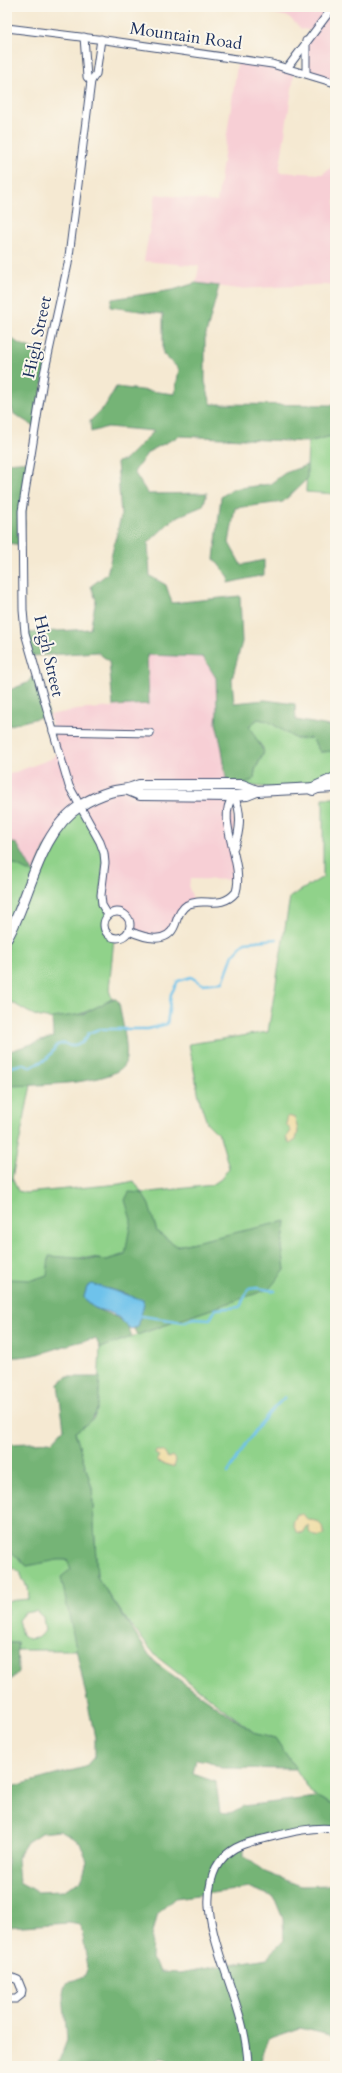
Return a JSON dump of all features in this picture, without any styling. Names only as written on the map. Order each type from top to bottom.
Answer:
[{"type":"highway","points":[[313,789],[335,779]]},
{"type":"main road","points":[[7,938],[46,846],[66,818],[79,806],[111,791],[128,790],[140,785],[242,785],[257,791]]},
{"type":"main road","points":[[128,790],[140,795],[233,796],[247,795],[257,791],[335,787]]},
{"type":"street","points":[[288,68],[306,41],[333,7]]},
{"type":"street","name":"Mountain Road","points":[[7,28],[102,39],[288,68],[335,83]]},
{"type":"street","name":"High Street","points":[[84,37],[86,77],[91,81]]},
{"type":"street","name":"High Street","points":[[102,39],[96,74],[91,81],[68,264],[44,374],[22,511],[23,610],[25,634],[69,786],[100,842],[104,853],[105,863],[101,895],[102,905],[108,915]]},
{"type":"street","points":[[306,41],[306,73]]},
{"type":"street","points":[[53,731],[150,733]]},
{"type":"street","points":[[129,931],[145,937],[157,939],[167,935],[172,930],[177,918],[186,905],[194,902],[223,902],[233,896],[239,883],[234,847],[229,837],[228,803],[233,796]]},
{"type":"street","points":[[117,912],[125,915],[130,922],[129,931],[119,938],[110,936],[104,926],[108,915],[117,912]]},
{"type":"street","points":[[248,2066],[239,2014],[212,1925],[209,1893],[214,1873],[223,1858],[244,1844],[315,1828],[335,1829]]},
{"type":"street","points":[[7,1979],[14,1978],[18,1980],[22,1990],[18,1998],[13,2000],[7,1999]]},
{"type":"shaded area","points":[[243,7],[335,7],[335,83],[306,73],[306,41],[314,31],[301,29],[289,17]]},
{"type":"shaded area","points":[[238,59],[295,70],[279,172],[322,174],[335,165],[335,284],[238,289],[196,283],[199,266],[144,261],[156,194],[217,202]]},
{"type":"shaded area","points":[[147,655],[203,657],[216,678],[216,723],[222,749],[227,785],[129,790],[233,796],[234,847],[238,880],[190,879],[189,888],[194,902],[186,905],[174,926],[157,939],[129,931],[130,922],[125,915],[117,912],[108,915],[34,874],[7,841],[7,775],[51,759],[59,752],[49,715],[76,710],[149,704]]},
{"type":"green space","points":[[196,283],[219,286],[205,338],[205,382],[211,404],[335,405],[335,435],[308,442],[179,436],[148,452],[134,472],[148,494],[207,493],[203,506],[174,518],[148,543],[150,576],[166,585],[172,603],[240,596],[242,642],[232,679],[234,703],[265,700],[295,704],[296,720],[335,727],[335,751],[320,752],[312,738],[296,739],[268,721],[258,719],[249,726],[264,752],[255,770],[254,779],[242,785],[227,785],[222,749],[216,723],[216,678],[203,657],[147,655],[149,704],[113,706],[109,661],[97,652],[31,656],[25,633],[90,629],[96,600],[91,586],[107,574],[121,516],[117,462],[125,460],[154,431],[107,427],[91,432],[90,421],[105,406],[116,387],[175,394],[179,369],[163,354],[163,314],[110,307],[112,299],[173,290]]},
{"type":"green space","points":[[7,335],[18,343],[48,355],[35,427],[14,414],[7,397]]},
{"type":"green space","points":[[335,435],[335,494],[306,492],[308,442]]},
{"type":"green space","points":[[30,461],[22,545],[7,543],[7,463]]},
{"type":"green space","points":[[307,465],[307,479],[283,502],[235,508],[229,543],[241,565],[264,560],[264,575],[228,583],[229,577],[214,559],[221,497],[232,489],[270,484],[285,473]]},
{"type":"green space","points":[[36,673],[49,715],[7,726],[7,691],[27,683]]},
{"type":"green space","points":[[258,719],[268,721],[296,739],[312,738],[320,752],[335,751],[335,779],[295,790],[242,785],[254,779],[255,770],[263,755],[263,748],[251,732],[249,726]]},
{"type":"green space","points":[[323,798],[335,798],[335,1806],[317,1797],[311,1792],[275,1738],[256,1734],[157,1657],[128,1622],[97,1577],[92,1488],[75,1432],[94,1418],[97,1409],[100,1348],[268,1289],[285,1270],[282,1247],[286,1222],[177,1246],[157,1232],[147,1201],[159,1262],[122,1255],[106,1260],[83,1257],[47,1275],[7,1291],[7,1079],[31,1085],[12,1178],[18,1191],[25,1193],[120,1184],[134,1181],[142,1193],[212,1185],[221,1179],[229,1168],[220,1136],[207,1123],[200,1102],[189,1044],[268,1032],[290,897],[323,877]]},
{"type":"green space","points":[[79,806],[104,853],[101,895],[108,915],[104,926],[107,934],[114,938],[109,990],[112,999],[74,1016],[55,1019],[44,1018],[34,1015],[7,1000],[7,861],[34,873],[46,846]]},
{"type":"green space","points":[[7,841],[17,844],[34,874],[7,861]]},
{"type":"green space","points":[[112,999],[116,999],[119,1002],[126,1042],[125,1063],[119,1070],[107,1076],[91,1080],[54,1084],[7,1085],[7,1052],[53,1037],[52,1018],[83,1014]]},
{"type":"green space","points":[[129,1192],[142,1193],[149,1205],[157,1232],[177,1246],[286,1221],[282,1247],[285,1270],[269,1289],[137,1335],[134,1329],[127,1294],[110,1289],[87,1287],[84,1297],[89,1304],[123,1322],[128,1328],[132,1337],[100,1348],[96,1339],[74,1343],[42,1353],[19,1357],[7,1357],[7,1279],[32,1280],[47,1275],[49,1256],[106,1260],[125,1255],[131,1220],[125,1200]]},
{"type":"green space","points":[[66,1377],[100,1377],[99,1403],[95,1415],[84,1426],[75,1432],[92,1488],[97,1577],[154,1662],[256,1734],[275,1738],[296,1769],[221,1768],[208,1761],[196,1759],[193,1774],[216,1782],[220,1812],[232,1812],[243,1806],[317,1797],[335,1806],[335,1838],[328,1828],[244,1843],[244,1856],[265,1872],[301,1886],[328,1885],[335,1878],[335,2041],[330,2035],[300,2028],[268,2039],[259,2066],[181,2066],[178,2062],[160,2059],[150,2066],[57,2066],[67,2040],[63,1993],[65,1985],[85,1975],[88,1967],[82,1931],[80,1925],[69,1923],[7,1927],[7,1788],[85,1767],[95,1756],[95,1738],[61,1577],[71,1569],[67,1560],[58,1560],[27,1566],[7,1548],[7,1444],[52,1442],[64,1429],[58,1384]],"holes":[[[60,1831],[80,1842],[87,1861],[81,1881],[62,1891],[37,1892],[19,1882],[17,1858],[27,1842],[41,1833]],[[250,1888],[274,1897],[283,1919],[284,1940],[267,1958],[179,1973],[161,1972],[151,1959],[152,1937],[158,1913],[175,1898]]]},
{"type":"green space","points":[[10,1550],[27,1566],[58,1559],[67,1560],[71,1569],[62,1577],[77,1650],[17,1650],[17,1643],[7,1643],[7,1601],[29,1599],[28,1586],[26,1586],[25,1582],[21,1579],[21,1573],[14,1568],[11,1571],[8,1569],[11,1566],[7,1562],[10,1560],[7,1554]],"holes":[[[36,1611],[43,1617],[45,1631],[37,1638],[28,1639],[22,1635],[18,1620],[24,1613]]]},
{"type":"green space","points":[[7,1643],[17,1643],[18,1672],[7,1684]]},
{"type":"sand","points":[[288,1116],[295,1118],[298,1131],[296,1140],[290,1144],[286,1138],[291,1131],[286,1124]]},
{"type":"sand","points":[[156,1451],[163,1451],[168,1458],[172,1456],[176,1461],[174,1467],[158,1462],[157,1459],[159,1456],[155,1454]]},
{"type":"sand","points":[[297,1514],[303,1514],[308,1520],[316,1521],[320,1524],[324,1530],[324,1535],[312,1535],[309,1532],[308,1525],[303,1533],[296,1532],[293,1523]]},
{"type":"water","points":[[92,1284],[143,1300],[144,1304],[138,1327],[131,1329],[117,1316],[91,1306],[84,1297],[87,1287]]},
{"type":"waterway","points":[[7,1068],[23,1064],[30,1067],[47,1059],[57,1045],[64,1043],[70,1046],[82,1043],[89,1033],[99,1029],[148,1029],[167,1024],[171,994],[178,981],[191,977],[202,984],[223,982],[233,955],[245,942],[277,939]]},
{"type":"waterway","points":[[141,1316],[185,1322],[194,1318],[210,1319],[216,1309],[240,1307],[248,1289],[257,1288],[275,1291]]},
{"type":"waterway","points":[[228,1473],[268,1414],[285,1397]]}]
